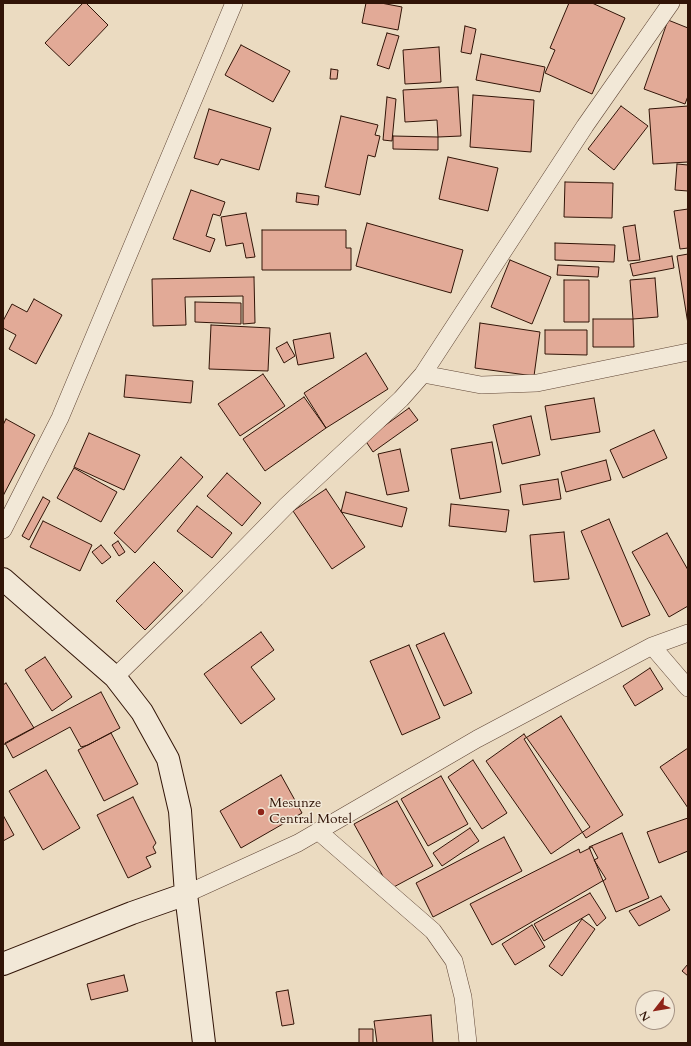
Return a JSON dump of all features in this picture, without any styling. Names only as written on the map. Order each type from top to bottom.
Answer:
[{"type":"street","points":[[3,530],[60,418],[234,3]]},
{"type":"street","points":[[115,677],[287,506],[401,399],[424,374],[585,126],[671,3]]},
{"type":"street","points":[[424,374],[481,385],[537,383],[688,352]]},
{"type":"street","points":[[3,579],[115,677],[142,712],[168,759],[180,811],[186,894],[204,1043]]},
{"type":"street","points":[[3,964],[132,913],[186,894],[298,843],[477,739],[652,646],[688,633]]},
{"type":"street","points":[[652,646],[688,688]]},
{"type":"street","points":[[318,831],[433,930],[454,961],[463,997],[468,1043]]},
{"type":"building","points":[[83,3],[86,3],[108,25],[69,66],[45,43]]},
{"type":"building","points":[[366,3],[381,3],[402,7],[398,30],[362,23]]},
{"type":"building","points":[[569,3],[592,3],[625,18],[592,94],[545,73],[555,50],[550,48]]},
{"type":"building","points":[[668,20],[688,28],[688,96],[685,104],[644,89]]},
{"type":"building","points":[[465,26],[476,29],[471,54],[461,52]]},
{"type":"building","points":[[387,33],[399,36],[389,69],[377,65]]},
{"type":"building","points":[[241,45],[290,71],[273,102],[225,75]]},
{"type":"building","points":[[439,47],[441,82],[405,84],[403,50]]},
{"type":"building","points":[[481,54],[545,67],[540,92],[476,80]]},
{"type":"building","points":[[331,69],[338,70],[337,79],[330,79]]},
{"type":"building","points":[[458,87],[461,136],[438,137],[437,120],[405,122],[403,90]]},
{"type":"building","points":[[473,95],[534,100],[531,152],[470,147]]},
{"type":"building","points":[[387,97],[396,99],[392,141],[383,140]]},
{"type":"building","points":[[621,106],[648,126],[614,170],[588,149]]},
{"type":"building","points":[[688,106],[688,162],[653,164],[649,109]]},
{"type":"building","points":[[209,109],[271,128],[259,170],[221,159],[218,165],[194,158]]},
{"type":"building","points":[[341,116],[378,125],[375,135],[380,136],[375,157],[368,155],[360,195],[325,187]]},
{"type":"building","points":[[393,136],[438,137],[438,150],[393,149]]},
{"type":"building","points":[[448,157],[498,168],[488,211],[439,199]]},
{"type":"building","points":[[677,164],[688,165],[688,191],[675,190]]},
{"type":"building","points":[[565,182],[613,183],[612,218],[564,217]]},
{"type":"building","points":[[191,190],[225,202],[220,216],[213,214],[206,236],[215,239],[210,252],[173,239]]},
{"type":"building","points":[[297,193],[319,196],[318,205],[296,202]]},
{"type":"building","points":[[688,209],[688,248],[680,249],[674,211]]},
{"type":"building","points":[[246,213],[255,257],[246,258],[243,243],[226,246],[221,217]]},
{"type":"building","points":[[367,223],[463,250],[451,293],[356,266]]},
{"type":"building","points":[[635,225],[640,260],[628,261],[623,227]]},
{"type":"building","points":[[262,230],[346,230],[346,248],[351,248],[351,270],[262,270]]},
{"type":"building","points":[[555,243],[615,245],[614,262],[555,260]]},
{"type":"building","points":[[688,254],[688,324],[677,256]]},
{"type":"building","points":[[672,256],[674,268],[633,276],[630,264]]},
{"type":"building","points":[[510,260],[551,277],[532,324],[491,307]]},
{"type":"building","points":[[558,265],[599,267],[598,277],[557,275]]},
{"type":"building","points":[[254,277],[255,323],[243,324],[243,296],[185,297],[186,325],[153,326],[152,279]]},
{"type":"building","points":[[655,278],[658,317],[633,319],[630,280]]},
{"type":"building","points":[[564,280],[589,280],[589,322],[564,322]]},
{"type":"building","points":[[34,299],[62,315],[36,364],[9,349],[16,335],[3,328],[3,321],[12,304],[27,312]]},
{"type":"building","points":[[195,302],[241,303],[241,324],[195,322]]},
{"type":"building","points":[[593,319],[633,319],[634,347],[593,347]]},
{"type":"building","points":[[480,323],[540,332],[534,376],[475,368]]},
{"type":"building","points":[[211,325],[270,328],[268,371],[209,369]]},
{"type":"building","points":[[545,330],[587,330],[587,355],[545,354]]},
{"type":"building","points":[[330,333],[334,358],[298,365],[293,340]]},
{"type":"building","points":[[287,342],[295,356],[284,363],[276,348]]},
{"type":"building","points":[[366,353],[388,389],[326,428],[304,393]]},
{"type":"building","points":[[263,374],[285,406],[240,436],[218,404]]},
{"type":"building","points":[[126,375],[193,381],[191,403],[124,397]]},
{"type":"building","points":[[304,397],[326,428],[265,471],[243,439]]},
{"type":"building","points":[[594,398],[600,432],[551,440],[545,406]]},
{"type":"building","points":[[409,408],[418,420],[373,452],[365,440]]},
{"type":"building","points":[[531,416],[540,455],[502,464],[493,425]]},
{"type":"building","points":[[6,419],[35,435],[3,496],[3,425]]},
{"type":"building","points":[[654,430],[667,458],[623,478],[610,450]]},
{"type":"building","points":[[89,433],[140,455],[124,490],[74,467]]},
{"type":"building","points":[[492,442],[501,492],[460,499],[451,449]]},
{"type":"building","points":[[400,449],[409,491],[387,495],[378,454]]},
{"type":"building","points":[[181,457],[203,477],[135,553],[114,533]]},
{"type":"building","points":[[606,460],[611,480],[566,492],[561,472]]},
{"type":"building","points":[[74,468],[117,492],[101,522],[57,498]]},
{"type":"building","points":[[227,473],[261,503],[242,526],[207,496]]},
{"type":"building","points":[[558,479],[561,499],[523,505],[520,485]]},
{"type":"building","points":[[326,489],[365,547],[332,569],[293,511]]},
{"type":"building","points":[[346,492],[407,508],[402,527],[341,512]]},
{"type":"building","points":[[43,497],[50,501],[29,540],[22,536]]},
{"type":"building","points":[[451,504],[509,510],[506,532],[449,526]]},
{"type":"building","points":[[197,506],[232,533],[212,558],[177,531]]},
{"type":"building","points":[[609,519],[650,615],[622,627],[581,531]]},
{"type":"building","points":[[43,521],[92,545],[80,571],[30,547]]},
{"type":"building","points":[[564,532],[569,579],[534,582],[530,535]]},
{"type":"building","points":[[667,533],[688,570],[688,606],[669,617],[632,552]]},
{"type":"building","points":[[118,541],[125,552],[119,556],[112,545]]},
{"type":"building","points":[[101,545],[111,557],[102,564],[92,552]]},
{"type":"building","points":[[154,562],[183,591],[145,630],[116,601]]},
{"type":"building","points":[[261,632],[274,650],[251,667],[275,699],[241,724],[204,674]]},
{"type":"building","points":[[444,633],[472,693],[444,706],[416,645]]},
{"type":"building","points":[[409,645],[440,718],[402,735],[370,661]]},
{"type":"building","points":[[45,657],[72,697],[52,711],[25,670]]},
{"type":"building","points":[[650,668],[663,689],[635,706],[623,686]]},
{"type":"building","points":[[6,683],[34,728],[3,745],[3,685]]},
{"type":"building","points":[[101,692],[120,728],[88,745],[81,747],[70,727],[13,758],[5,743]]},
{"type":"building","points":[[561,716],[623,815],[586,838],[524,739]]},
{"type":"building","points":[[111,733],[138,784],[104,801],[78,750]]},
{"type":"building","points":[[524,734],[590,827],[551,854],[486,761]]},
{"type":"building","points":[[688,748],[688,808],[660,767]]},
{"type":"building","points":[[473,760],[507,813],[482,829],[448,777]]},
{"type":"building","points":[[46,770],[80,828],[43,850],[9,791]]},
{"type":"building","points":[[281,775],[302,813],[241,848],[220,811]]},
{"type":"building","points":[[441,776],[468,824],[428,846],[401,799]]},
{"type":"building","points":[[133,797],[156,843],[153,847],[156,853],[146,857],[151,867],[128,878],[97,815]]},
{"type":"building","points":[[397,801],[433,866],[390,889],[354,824]]},
{"type":"building","points":[[3,815],[14,835],[3,841]]},
{"type":"building","points":[[688,818],[688,851],[659,863],[647,832]]},
{"type":"building","points":[[470,828],[479,841],[442,866],[433,853]]},
{"type":"building","points":[[622,833],[649,898],[616,912],[589,847]]},
{"type":"building","points":[[504,837],[522,871],[433,917],[416,883]]},
{"type":"building","points":[[592,847],[598,858],[594,860],[606,879],[492,945],[470,904],[579,849],[580,853]]},
{"type":"building","points":[[590,893],[606,918],[597,926],[589,914],[544,941],[534,924]]},
{"type":"building","points":[[661,896],[670,910],[639,926],[629,911]]},
{"type":"building","points":[[582,919],[595,929],[562,976],[549,966]]},
{"type":"building","points":[[532,925],[545,947],[515,965],[502,944]]},
{"type":"building","points":[[688,964],[688,976],[682,971]]},
{"type":"building","points":[[124,975],[128,991],[91,1000],[87,984]]},
{"type":"building","points":[[288,990],[294,1024],[282,1026],[276,992]]},
{"type":"building","points":[[431,1015],[433,1043],[377,1043],[374,1021]]},
{"type":"building","points":[[359,1029],[373,1029],[373,1043],[359,1043]]},
{"type":"place","name":"Mesunze Central Motel","points":[[261,812]]}]
